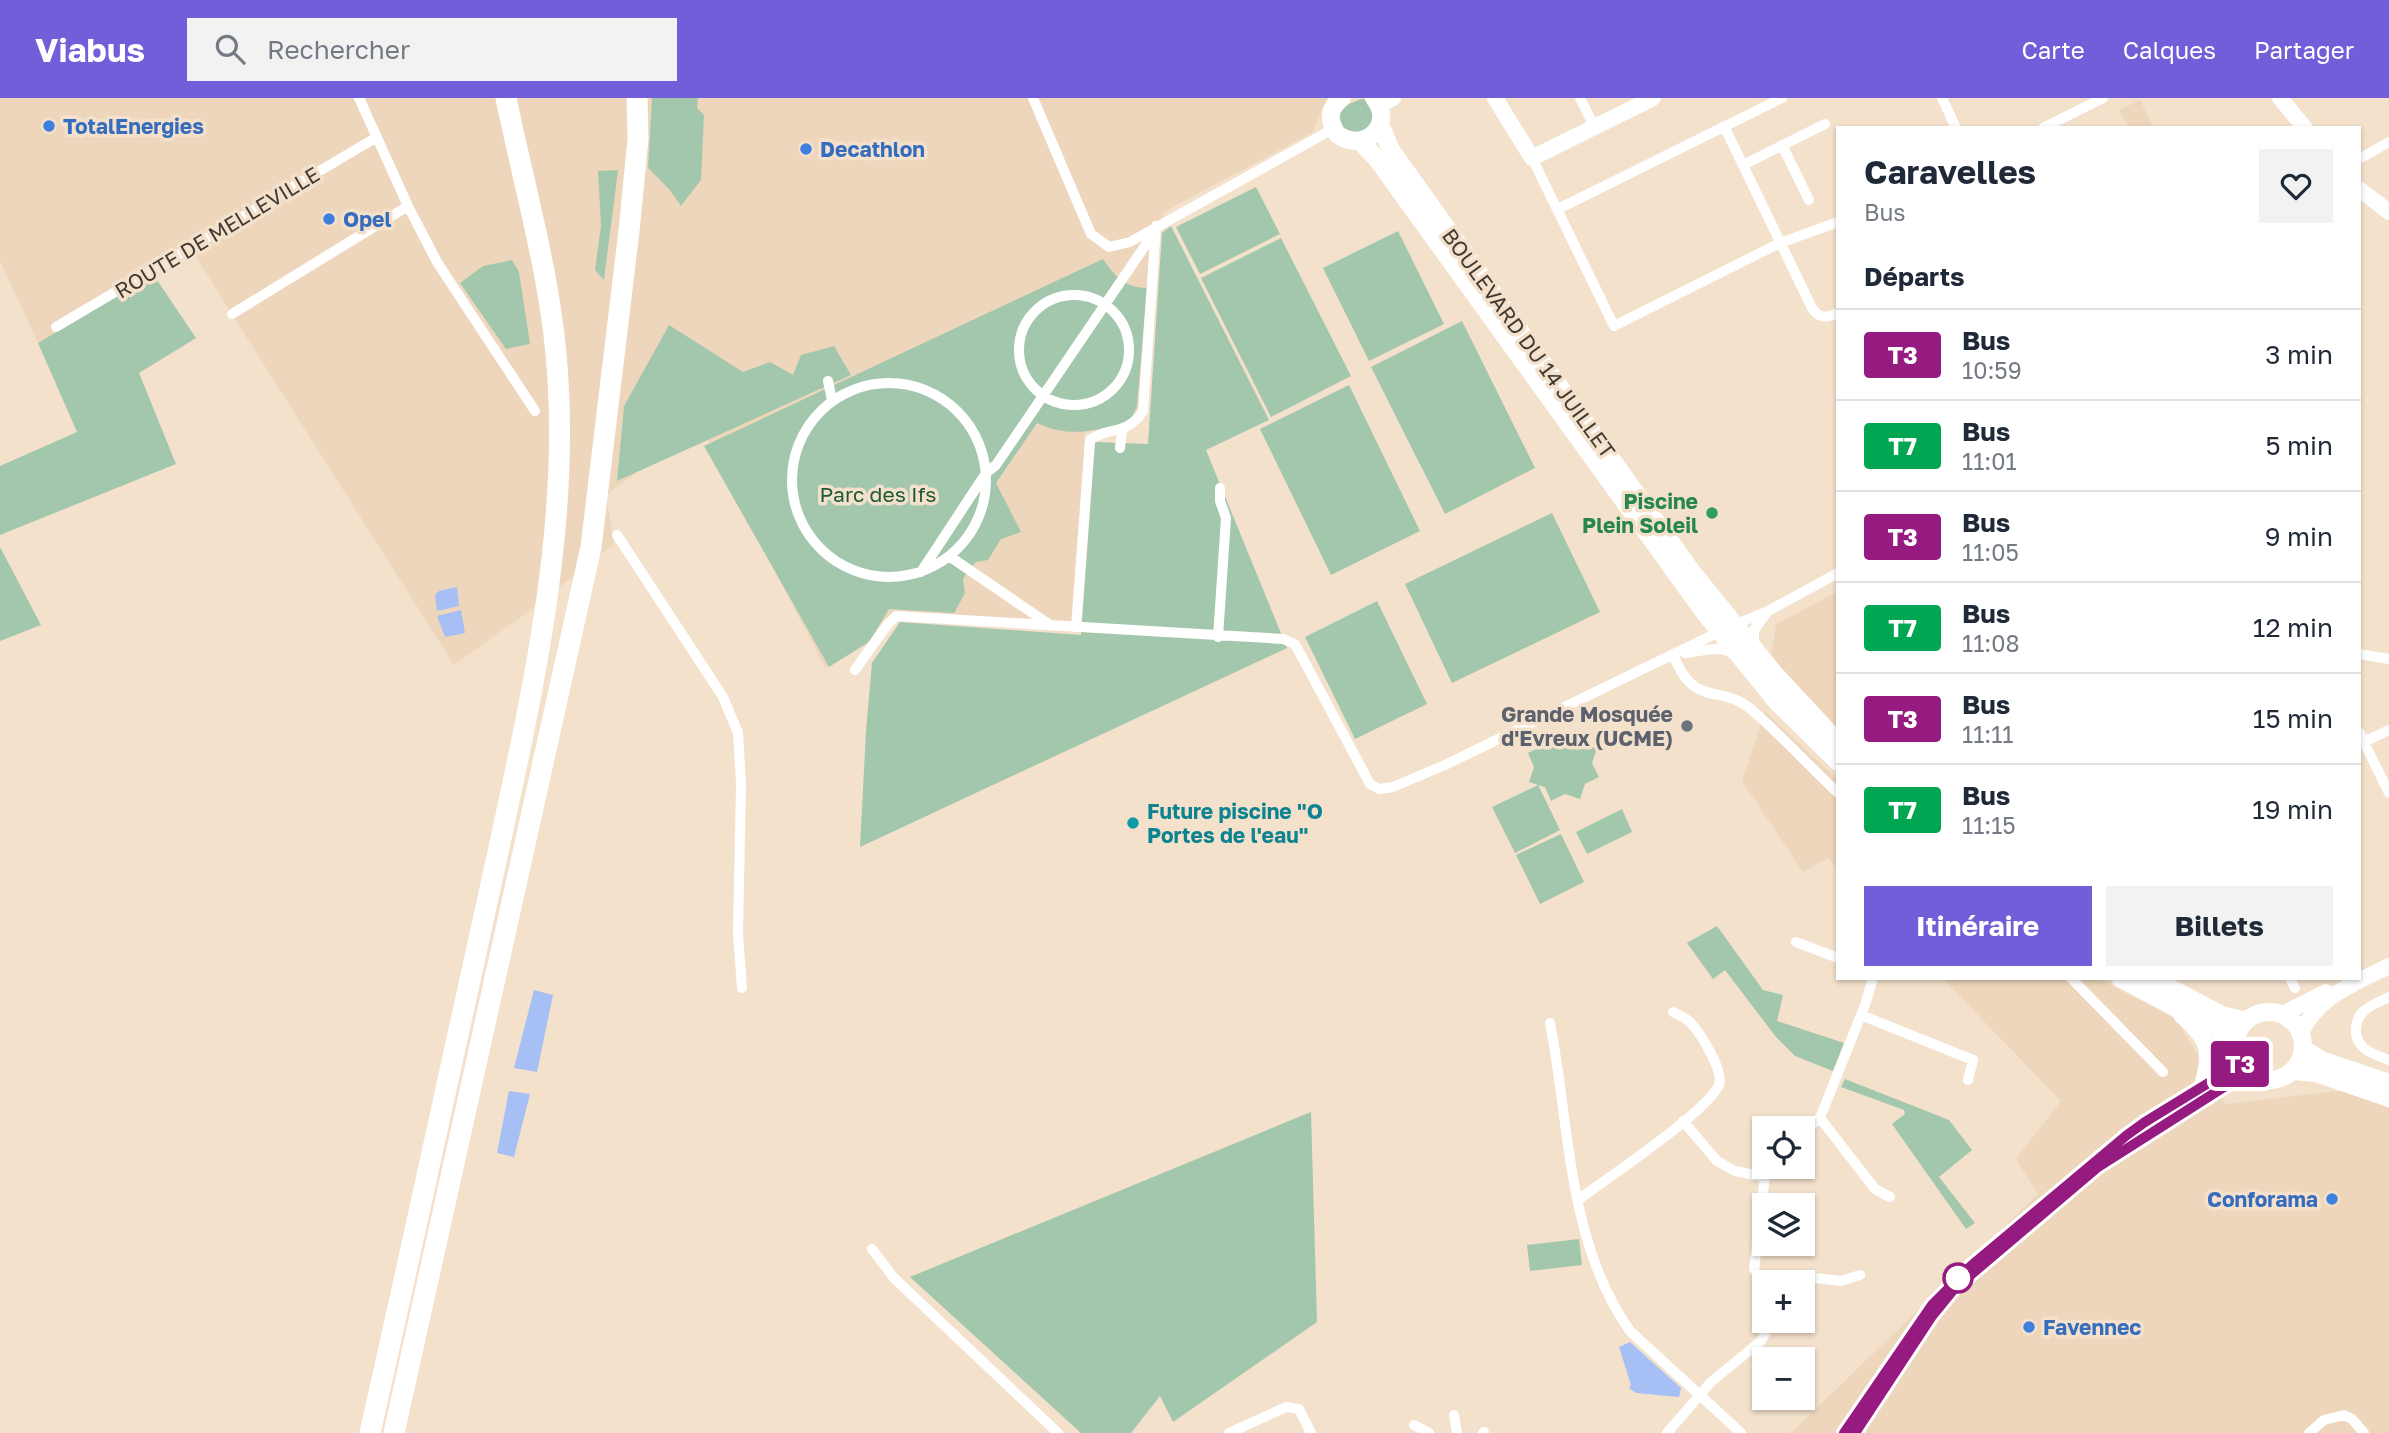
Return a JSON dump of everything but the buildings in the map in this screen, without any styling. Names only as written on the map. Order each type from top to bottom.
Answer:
[{"type":"highway","points":[[370,1433],[520,750],[547,592],[559,415],[553,332],[541,260],[506,98]]},
{"type":"highway","points":[[394,1433],[591,547],[629,231],[638,139],[637,98]]},
{"type":"main road","points":[[1495,98],[1532,158],[1653,98]]},
{"type":"main road","points":[[2280,98],[2303,126]]},
{"type":"main road","points":[[1333,129],[1330,117],[1332,108],[1339,99]]},
{"type":"main road","name":"BOULEVARD DU 14 JUILLET","points":[[1382,100],[1380,124],[1391,149],[1692,572],[1777,702],[1836,760]]},
{"type":"main road","points":[[1360,141],[1367,138],[1380,124]]},
{"type":"main road","name":"BOULEVARD DU 14 JUILLET","points":[[1333,129],[1343,139],[1360,141],[1377,159],[1648,538],[1726,624]]},
{"type":"main road","points":[[2361,191],[2389,212]]},
{"type":"main road","name":"BOULEVARD DU 14 JUILLET","points":[[1747,654],[1836,739]]},
{"type":"main road","points":[[1855,1433],[1932,1316],[1962,1282],[2098,1167],[2235,1080],[2251,1075],[2269,1080],[2292,1071],[2298,1063],[2302,1040],[2312,1013],[2346,988],[2389,966]]},
{"type":"main road","points":[[2124,980],[2169,1004],[2236,1049],[2251,1075]]},
{"type":"main road","points":[[2155,980],[2222,1015],[2245,1021]]},
{"type":"main road","points":[[2283,1014],[2325,992],[2346,988]]},
{"type":"main road","points":[[2169,1004],[2199,1031],[2204,1040],[2207,1063],[2202,1086]]},
{"type":"main road","points":[[1844,1433],[1932,1305],[1962,1275],[2136,1128],[2228,1071],[2239,1030],[2245,1021],[2261,1012],[2283,1014],[2294,1021],[2302,1040],[2321,1060],[2389,1083]]},
{"type":"main road","points":[[2292,1071],[2316,1073],[2389,1098]]},
{"type":"street","points":[[359,98],[408,206],[437,262],[535,411]]},
{"type":"street","points":[[1033,98],[1091,234],[1110,247],[1130,242],[1333,129]]},
{"type":"street","points":[[1580,98],[1594,126]]},
{"type":"street","points":[[1558,209],[1782,98]]},
{"type":"street","points":[[1942,98],[1955,126]]},
{"type":"street","points":[[2046,126],[2088,101],[2103,98]]},
{"type":"street","points":[[1743,165],[1825,124]]},
{"type":"street","points":[[1724,126],[1815,313],[1828,317],[1836,314]]},
{"type":"street","name":"ROUTE DE MELLEVILLE","points":[[56,327],[377,137]]},
{"type":"street","points":[[2361,158],[2389,142]]},
{"type":"street","points":[[1782,145],[1809,200]]},
{"type":"street","points":[[1532,158],[1614,326],[1780,243],[1836,223]]},
{"type":"street","points":[[232,314],[408,206]]},
{"type":"street","points":[[921,572],[986,473],[996,465],[1156,228]]},
{"type":"street","points":[[1076,627],[1090,440],[1096,435],[1122,430],[1138,420],[1145,401],[1156,228]]},
{"type":"street","points":[[1064,295],[1093,298],[1105,304],[1122,322],[1129,346],[1129,358],[1120,381],[1102,397],[1090,402],[1066,404],[1043,395],[1032,385],[1020,359],[1021,338],[1029,318],[1039,307],[1064,295]]},
{"type":"street","points":[[828,381],[832,400]]},
{"type":"street","points":[[880,382],[897,382],[930,391],[945,400],[969,425],[978,439],[986,473],[983,504],[978,519],[960,546],[949,556],[921,572],[887,577],[853,570],[829,556],[814,542],[802,524],[795,505],[791,484],[794,456],[804,430],[832,400],[847,391],[880,382]]},
{"type":"street","points":[[1121,448],[1122,430]]},
{"type":"street","points":[[1218,637],[1226,518],[1220,501],[1220,488]]},
{"type":"street","points":[[617,535],[723,697],[738,733],[741,783],[738,934],[742,988]]},
{"type":"street","points":[[949,556],[1053,626]]},
{"type":"street","points":[[855,670],[896,616],[1283,639],[1295,644],[1370,784],[1379,789],[1392,787],[1445,765],[1676,653],[1726,624],[1765,615],[1836,574]]},
{"type":"street","points":[[1676,653],[1724,649],[1747,654],[1754,630],[1765,615]]},
{"type":"street","points":[[1676,653],[1679,671],[1692,686],[1749,708],[1836,791]]},
{"type":"street","points":[[2361,654],[2389,659]]},
{"type":"street","points":[[2389,730],[2361,739],[2389,793]]},
{"type":"street","points":[[1796,942],[1836,957]]},
{"type":"street","points":[[1815,1122],[1820,1118],[1872,980]]},
{"type":"street","points":[[2073,980],[2163,1072]]},
{"type":"street","points":[[2389,997],[2363,1012],[2358,1019],[2356,1030],[2364,1050],[2389,1060]]},
{"type":"street","points":[[1577,1200],[1683,1121],[1712,1097],[1720,1082],[1718,1065],[1690,1022],[1673,1012]]},
{"type":"street","points":[[1861,1015],[1973,1060],[1968,1080]]},
{"type":"street","points":[[1550,1023],[1577,1200],[1593,1255],[1619,1316],[1630,1331],[1741,1433]]},
{"type":"street","points":[[1820,1118],[1875,1189],[1890,1197]]},
{"type":"street","points":[[1683,1121],[1717,1161],[1735,1171],[1752,1172]]},
{"type":"street","points":[[1754,1270],[1764,1179]]},
{"type":"street","points":[[872,1249],[894,1278],[1058,1433]]},
{"type":"street","points":[[1815,1278],[1841,1281],[1860,1275]]},
{"type":"street","points":[[1667,1433],[1711,1382],[1761,1341],[1765,1333]]},
{"type":"street","points":[[1229,1433],[1286,1407],[1299,1409],[1311,1433]]},
{"type":"street","points":[[1454,1415],[1457,1433]]},
{"type":"street","points":[[2309,1433],[2324,1420],[2344,1415],[2352,1419],[2364,1433]]},
{"type":"street","points":[[1414,1425],[1429,1433]]},
{"type":"shaded area","points":[[0,98],[1327,98],[1313,132],[1164,212],[1152,240],[1141,402],[1133,419],[1120,426],[1085,432],[1076,626],[896,615],[879,637],[871,638],[825,668],[700,425],[606,495],[614,544],[524,615],[454,665],[192,251],[38,343],[0,261]]},
{"type":"shaded area","points":[[2140,100],[2153,126],[2129,126],[2119,110]]},
{"type":"shaded area","points":[[1836,593],[1836,730],[1771,660],[1776,624]]},
{"type":"shaded area","points":[[1765,712],[1836,778],[1836,867],[1828,858],[1803,872],[1742,781]]},
{"type":"shaded area","points":[[1944,980],[2101,980],[2177,1020],[2226,1104],[2365,1088],[2389,1093],[2389,1433],[1791,1433],[2038,1194],[2016,1159],[2061,1101]]},
{"type":"green space","points":[[652,98],[698,98],[697,108],[704,115],[701,180],[681,206],[648,168]]},
{"type":"green space","points":[[1361,99],[1367,100],[1378,116],[1364,134],[1341,130],[1338,115],[1344,106]]},
{"type":"green space","points":[[618,170],[604,280],[595,270],[601,226],[598,171]]},
{"type":"green space","points":[[1256,187],[1280,234],[1200,274],[1176,227]]},
{"type":"green space","points":[[1171,226],[1269,420],[1206,450],[1287,648],[860,847],[872,663],[900,622],[1081,635],[1095,442],[1148,444],[1162,233]]},
{"type":"green space","points":[[1398,231],[1444,324],[1369,361],[1323,268]]},
{"type":"green space","points":[[1281,238],[1351,376],[1271,417],[1201,278]]},
{"type":"green space","name":"Parc des Ifs","points":[[1103,259],[1121,280],[1133,286],[1147,288],[1137,406],[1130,422],[1084,432],[1061,431],[1037,423],[996,483],[1021,532],[1001,539],[988,560],[976,562],[966,573],[963,580],[965,593],[954,613],[889,609],[869,642],[829,667],[704,446]]},
{"type":"green space","points":[[512,260],[519,272],[530,344],[506,349],[460,283],[483,266]]},
{"type":"green space","points":[[153,274],[196,338],[139,373],[176,464],[0,535],[0,466],[77,432],[38,343]]},
{"type":"green space","points":[[1462,321],[1535,468],[1445,514],[1371,367]]},
{"type":"green space","points":[[669,325],[743,372],[770,362],[793,375],[801,355],[834,346],[851,375],[617,481],[624,406]]},
{"type":"green space","points":[[1349,385],[1420,531],[1331,575],[1260,429]]},
{"type":"green space","points":[[1552,513],[1600,612],[1452,683],[1405,584]]},
{"type":"green space","points":[[0,547],[41,625],[0,641]]},
{"type":"green space","points":[[1377,601],[1427,704],[1355,739],[1305,637]]},
{"type":"green space","points":[[1576,730],[1582,743],[1597,748],[1592,763],[1599,777],[1585,784],[1580,799],[1565,794],[1551,801],[1545,787],[1529,782],[1534,767],[1528,753],[1542,746],[1547,732],[1562,736]]},
{"type":"green space","points":[[1538,785],[1560,830],[1515,853],[1492,807]]},
{"type":"green space","points":[[1622,809],[1632,832],[1587,854],[1576,832]]},
{"type":"green space","points":[[1561,834],[1584,882],[1540,904],[1516,855]]},
{"type":"green space","points":[[1717,926],[1763,990],[1783,995],[1777,1021],[1844,1043],[1833,1071],[1795,1056],[1776,1037],[1725,970],[1713,979],[1687,943]]},
{"type":"green space","points":[[1845,1079],[1949,1120],[1972,1150],[1939,1177],[1975,1223],[1966,1229],[1892,1124],[1905,1114],[1904,1110],[1841,1087]]},
{"type":"green space","points":[[1311,1112],[1317,1322],[1173,1422],[1160,1396],[1131,1433],[1081,1433],[910,1277]]},
{"type":"green space","points":[[1579,1239],[1582,1265],[1530,1271],[1527,1245]]},
{"type":"water","points":[[457,587],[459,606],[437,611],[435,595],[439,591]]},
{"type":"water","points":[[461,610],[465,633],[445,637],[437,616]]},
{"type":"water","points":[[534,990],[553,995],[537,1072],[514,1068]]},
{"type":"water","points":[[509,1091],[530,1094],[514,1157],[497,1153]]},
{"type":"water","points":[[1630,1342],[1681,1388],[1679,1397],[1636,1393],[1629,1388],[1631,1385],[1619,1347]]},
{"type":"bus line","name":"T3","points":[[1844,1433],[1932,1305],[1972,1265],[2127,1135],[2228,1071],[2236,1057],[2251,1075],[2235,1080],[2098,1167],[1954,1289],[1932,1316],[1855,1433]]},
{"type":"place","name":"TotalEnergies","points":[[49,126]]},
{"type":"place","name":"Decathlon","points":[[806,149]]},
{"type":"place","name":"Opel","points":[[329,219]]},
{"type":"place","name":"Piscine Plein Soleil","points":[[1712,513]]},
{"type":"place","name":"Grande Mosquée d'Evreux (UCME)","points":[[1687,726]]},
{"type":"place","name":"Future piscine \"O Portes de l'eau\"","points":[[1133,823]]},
{"type":"place","name":"Conforama","points":[[2332,1199]]},
{"type":"place","name":"Favennec","points":[[2029,1327]]}]
